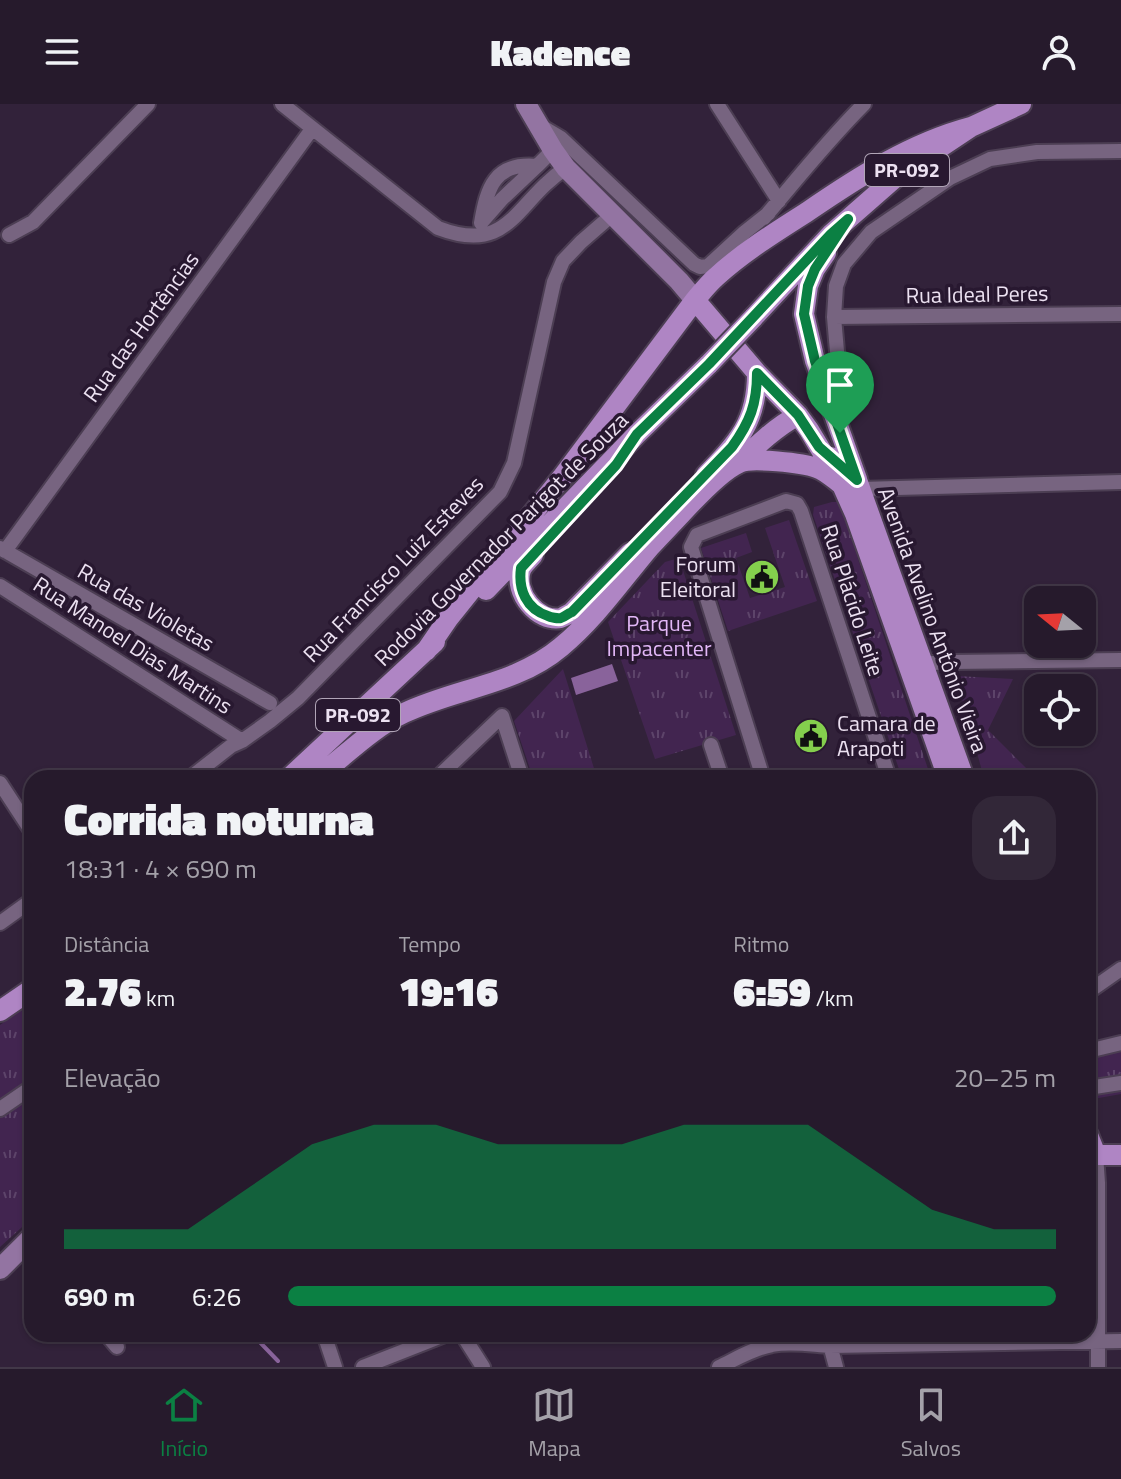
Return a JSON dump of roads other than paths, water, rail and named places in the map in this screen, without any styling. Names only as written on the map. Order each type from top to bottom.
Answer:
[{"type":"main road","name":"PR-092","points":[[848,219],[896,177],[971,127],[1021,104]]},
{"type":"main road","points":[[426,651],[448,619],[573,464],[695,300],[716,277],[848,184],[908,150],[943,134],[971,127]]},
{"type":"main road","points":[[848,219],[815,269],[808,286],[804,314],[853,485]]},
{"type":"main road","name":"Rodovia Governador Parigot de Souza","points":[[298,770],[426,651],[848,219]]},
{"type":"main road","name":"Avenida Avelino Antônio Vieira","points":[[695,300],[757,373],[798,415],[819,447],[853,485],[855,514],[961,770]]},
{"type":"main road","points":[[637,434],[616,465],[521,568],[523,596],[540,613],[561,618],[572,612],[732,447],[746,427],[752,411],[757,394],[757,373]]},
{"type":"main road","points":[[326,770],[404,713],[507,678],[537,664],[561,647],[602,607],[650,547],[695,499],[779,425],[798,415]]},
{"type":"main road","points":[[740,462],[769,461],[815,467],[853,485]]},
{"type":"main road","name":"Avenida Avelino Antônio Vieira","points":[[917,664],[946,770]]},
{"type":"main road","points":[[0,1011],[24,994]]},
{"type":"main road","points":[[1096,1158],[1121,1155]]},
{"type":"street","points":[[9,235],[33,222],[148,104]]},
{"type":"street","points":[[282,104],[438,228],[457,236],[491,235],[502,228],[549,181],[560,159]]},
{"type":"street","name":"Avenida Avelino Antônio Vieira","points":[[526,104],[560,159],[695,300]]},
{"type":"street","points":[[717,104],[779,201]]},
{"type":"street","points":[[716,277],[806,165],[864,104]]},
{"type":"street","points":[[538,125],[561,138],[700,267],[708,266],[769,213]]},
{"type":"street","name":"Rua das Hortências","points":[[3,550],[312,129]]},
{"type":"street","points":[[840,433],[841,397],[834,317],[836,286],[844,264],[871,232],[950,178],[990,159],[1037,152],[1121,151]]},
{"type":"street","points":[[467,237],[537,166],[560,159]]},
{"type":"street","name":"Rua Francisco Luiz Esteves","points":[[200,770],[298,698],[500,492],[514,463],[554,282],[563,261],[612,215]]},
{"type":"street","name":"Rua Ideal Peres","points":[[834,317],[1121,314]]},
{"type":"street","points":[[853,485],[1121,482]]},
{"type":"street","name":"Rua Plácido Leite","points":[[761,770],[691,547],[697,535],[786,501],[797,504],[806,526],[886,770]]},
{"type":"street","name":"Rua das Violetas","points":[[3,550],[270,703]]},
{"type":"street","name":"Rua Manoel Dias Martins","points":[[0,586],[242,741]]},
{"type":"street","points":[[917,664],[1121,660]]},
{"type":"street","points":[[445,770],[502,716],[519,770]]},
{"type":"street","points":[[711,745],[719,770]]},
{"type":"street","points":[[0,783],[24,820]]},
{"type":"street","points":[[0,923],[24,906]]},
{"type":"street","points":[[1096,986],[1121,969]]},
{"type":"street","points":[[1096,1049],[1121,1043]]},
{"type":"street","points":[[1096,1087],[1121,1083]]},
{"type":"street","points":[[0,1109],[24,1092]]},
{"type":"street","points":[[1096,1176],[1098,1367]]},
{"type":"street","points":[[0,1269],[24,1247]]},
{"type":"street","points":[[1098,1341],[1121,1341]]},
{"type":"street","points":[[113,1342],[117,1347]]},
{"type":"street","points":[[327,1342],[335,1367]]},
{"type":"street","points":[[363,1367],[410,1342]]},
{"type":"street","points":[[467,1342],[483,1367]]},
{"type":"street","points":[[719,1367],[773,1345],[804,1342]]},
{"type":"street","points":[[830,1342],[836,1367]]},
{"type":"waterway","points":[[260,1342],[278,1361]]},
{"type":"place","name":"Forum Eleitoral","points":[[762,577]]},
{"type":"place","name":"Camara de Arapoti","points":[[811,736]]},
{"type":"park label","name":"Parque Impacenter","points":[[659,636]]}]
